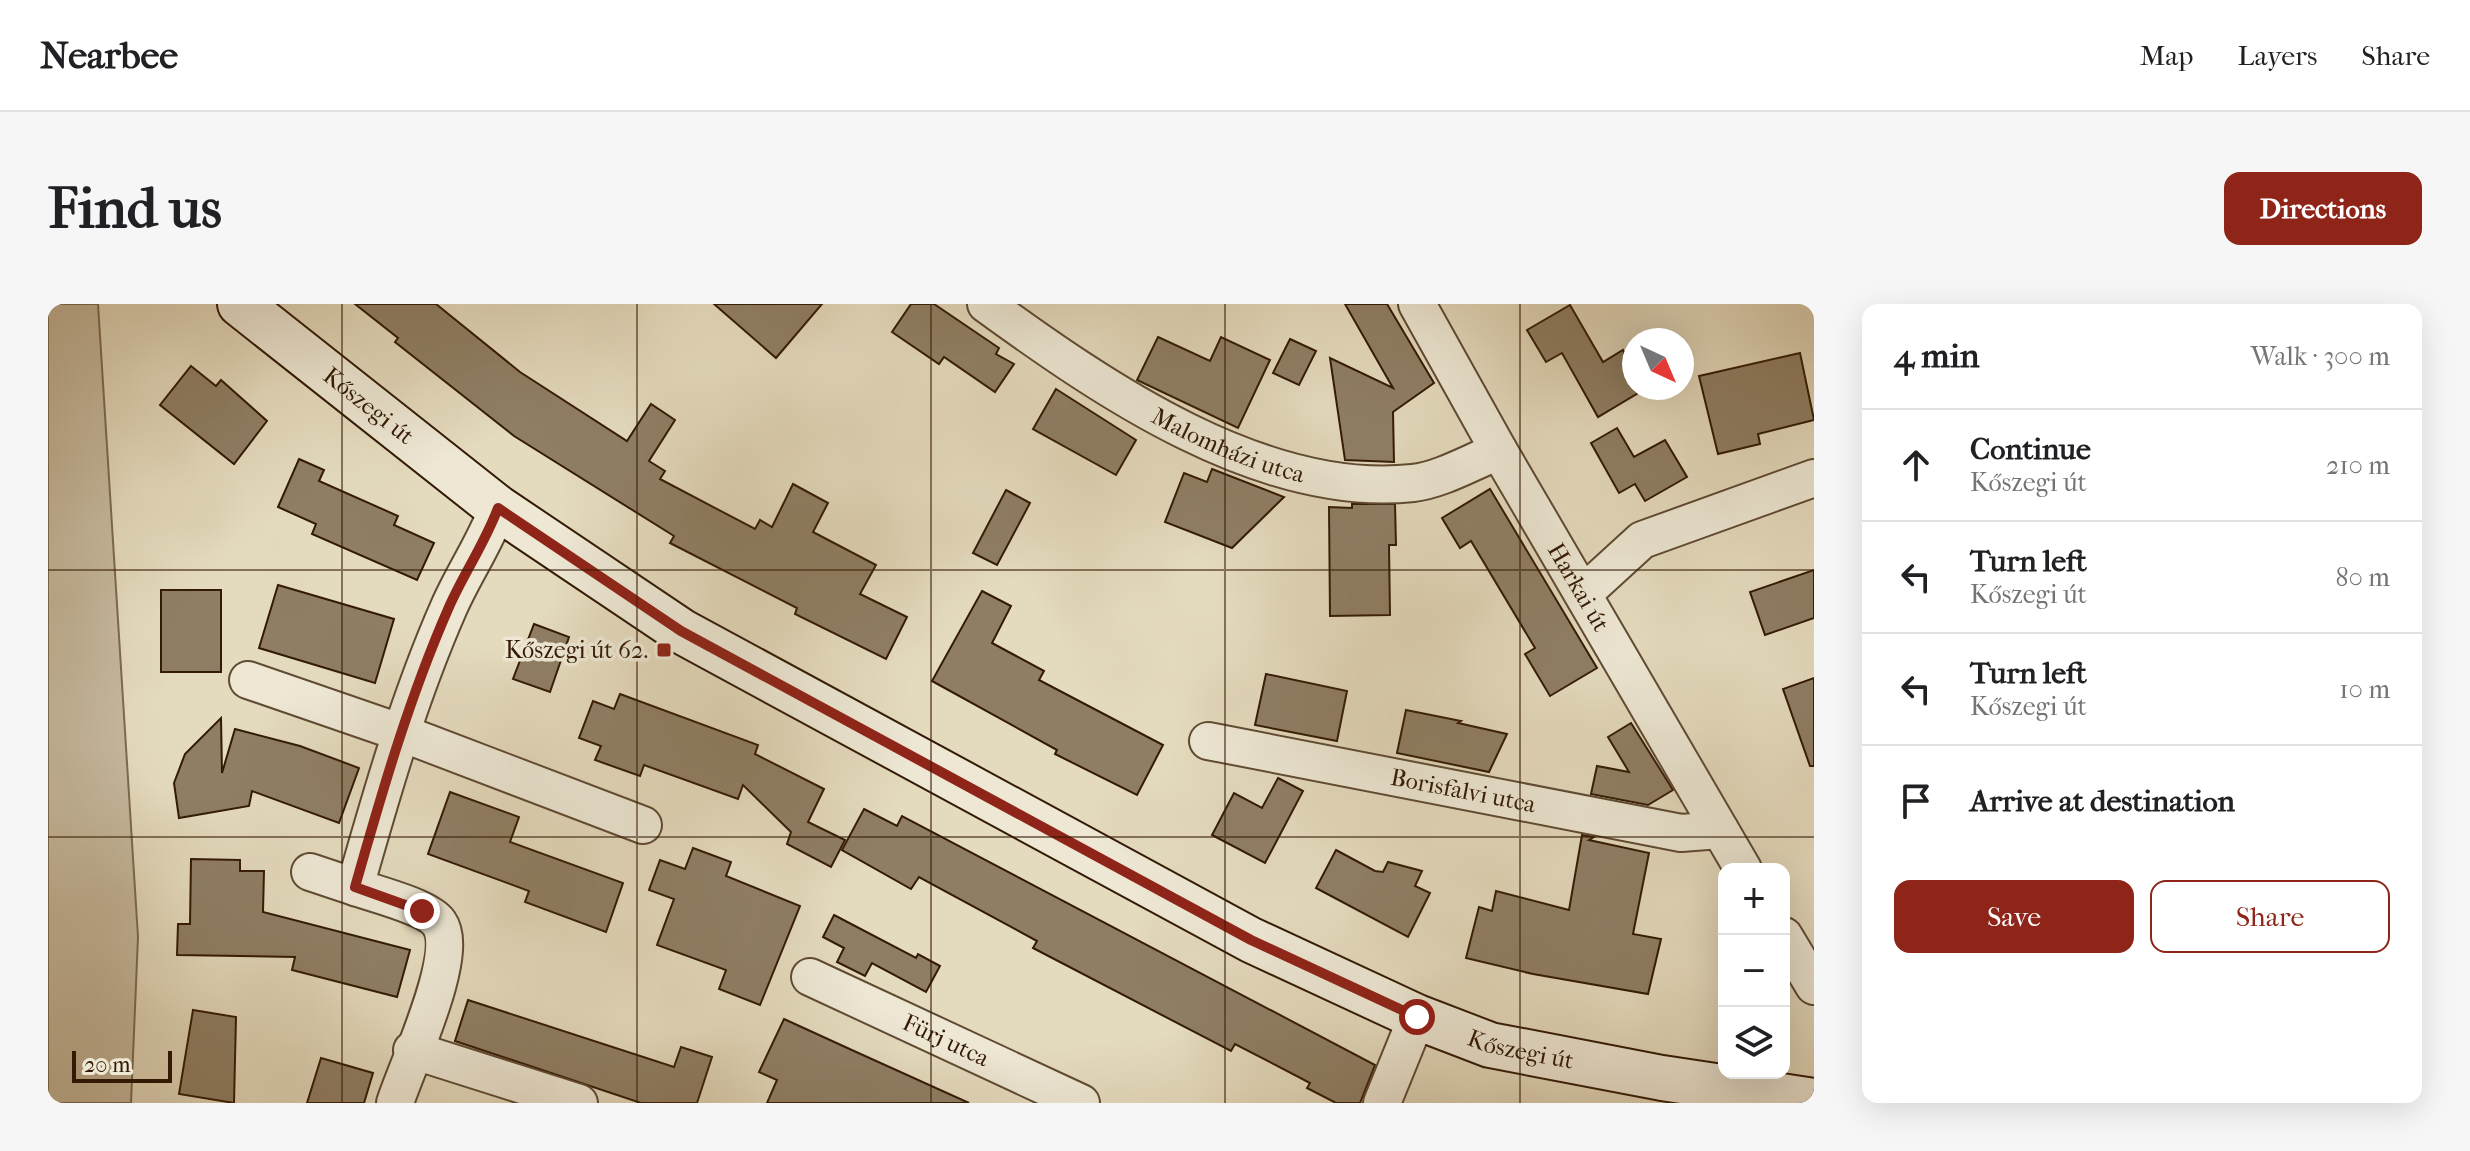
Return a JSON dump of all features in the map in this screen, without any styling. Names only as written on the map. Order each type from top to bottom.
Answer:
[{"type":"main road","name":"Kőszegi út","points":[[240,304],[498,508],[681,631],[1237,932],[1417,1017],[1490,1045],[1662,1078],[1814,1101]]},
{"type":"street","name":"Malomházi utca","points":[[986,304],[1065,361],[1178,427],[1271,465],[1344,484],[1416,483],[1499,451]]},
{"type":"street","name":"Harkai út","points":[[1417,304],[1499,451],[1739,863]]},
{"type":"street","points":[[1584,593],[1642,540],[1814,478]]},
{"type":"street","points":[[355,887],[399,732],[449,606],[487,537],[498,508]]},
{"type":"street","points":[[248,680],[399,732],[643,825]]},
{"type":"street","name":"Borisfalvi utca","points":[[1208,741],[1681,833],[1720,830]]},
{"type":"street","points":[[310,872],[422,911],[439,921],[445,935],[443,975],[429,1055],[395,1103]]},
{"type":"street","points":[[1790,946],[1814,986]]},
{"type":"street","name":"Fürj utca","points":[[810,977],[1081,1103]]},
{"type":"street","points":[[1382,1103],[1417,1017]]},
{"type":"street","points":[[429,1055],[579,1103]]},
{"type":"shaded area","points":[[48,304],[98,304],[138,937],[131,1103],[48,1103]]},
{"type":"building","points":[[355,304],[436,304],[520,372],[627,441],[651,404],[675,420],[649,461],[665,471],[660,479],[755,529],[760,520],[772,527],[793,484],[828,503],[813,532],[876,565],[860,594],[907,617],[886,659],[795,614],[797,608],[670,543],[674,536],[514,436],[395,342],[398,338]]},
{"type":"building","points":[[714,304],[822,304],[776,358]]},
{"type":"building","points":[[911,304],[934,304],[999,348],[996,354],[1014,364],[995,392],[944,357],[939,364],[892,332]]},
{"type":"building","points":[[1345,304],[1387,304],[1434,383],[1393,412],[1394,462],[1345,460],[1330,358],[1393,388]]},
{"type":"building","points":[[1570,305],[1603,362],[1622,351],[1622,400],[1627,400],[1598,417],[1562,353],[1546,362],[1527,330]]},
{"type":"building","points":[[1158,337],[1210,361],[1221,337],[1270,360],[1238,428],[1137,380]]},
{"type":"building","points":[[1290,339],[1316,351],[1299,385],[1273,373]]},
{"type":"building","points":[[1800,353],[1814,420],[1758,434],[1760,444],[1718,454],[1699,376]]},
{"type":"building","points":[[191,366],[216,386],[221,380],[267,421],[234,464],[160,405]]},
{"type":"building","points":[[1056,389],[1136,440],[1116,475],[1033,429]]},
{"type":"building","points":[[1617,428],[1634,457],[1665,440],[1687,477],[1645,501],[1635,484],[1619,493],[1591,443]]},
{"type":"building","points":[[299,459],[324,470],[319,481],[398,516],[394,525],[434,543],[417,580],[312,534],[316,524],[278,507]]},
{"type":"building","points":[[1212,469],[1284,497],[1232,548],[1165,522],[1184,473],[1207,482]]},
{"type":"building","points":[[1490,489],[1597,668],[1550,696],[1525,654],[1535,648],[1471,541],[1460,548],[1442,518]]},
{"type":"building","points":[[1006,490],[1030,503],[997,565],[973,553]]},
{"type":"building","points":[[1352,504],[1395,504],[1396,545],[1389,545],[1390,615],[1330,616],[1329,507],[1352,508]]},
{"type":"building","points":[[1814,570],[1814,618],[1765,635],[1750,592]]},
{"type":"building","points":[[278,585],[394,619],[375,683],[259,648]]},
{"type":"building","points":[[161,590],[221,590],[221,672],[161,672]]},
{"type":"building","points":[[982,591],[1011,606],[992,643],[1044,671],[1039,680],[1163,745],[1137,795],[1055,754],[1057,750],[932,681]]},
{"type":"building","points":[[534,624],[569,637],[550,692],[513,679]]},
{"type":"building","points":[[1266,674],[1347,691],[1337,741],[1255,725]]},
{"type":"building","points":[[1814,678],[1814,766],[1810,766],[1783,689]]},
{"type":"building","points":[[620,694],[758,745],[755,754],[824,789],[808,822],[845,840],[831,867],[787,844],[791,832],[743,785],[738,799],[644,765],[640,776],[595,760],[601,746],[579,738],[593,701],[614,709]]},
{"type":"building","points":[[1406,710],[1507,734],[1489,772],[1397,753]]},
{"type":"building","points":[[221,718],[222,773],[235,729],[300,746],[359,768],[339,823],[252,791],[249,806],[179,818],[174,783],[185,754]]},
{"type":"building","points":[[1631,723],[1673,790],[1648,805],[1591,794],[1597,766],[1629,772],[1608,737]]},
{"type":"building","points":[[1278,778],[1303,791],[1265,863],[1212,835],[1234,793],[1262,808]]},
{"type":"building","points":[[450,792],[519,817],[510,842],[623,883],[606,932],[525,902],[529,891],[428,854]]},
{"type":"building","points":[[864,809],[897,826],[902,816],[1375,1065],[1360,1103],[1336,1103],[1307,1088],[1310,1083],[1235,1044],[1231,1051],[1033,948],[1037,941],[919,877],[911,889],[842,850]]},
{"type":"building","points":[[1582,835],[1594,837],[1589,840],[1649,853],[1633,934],[1661,939],[1648,994],[1533,974],[1466,958],[1479,907],[1492,911],[1496,891],[1569,910]]},
{"type":"building","points":[[693,848],[731,862],[726,876],[800,906],[760,1005],[719,989],[726,970],[657,945],[674,899],[649,890],[660,860],[685,869]]},
{"type":"building","points":[[1336,850],[1375,871],[1383,872],[1388,862],[1422,871],[1415,886],[1430,893],[1408,937],[1316,888]]},
{"type":"building","points":[[191,859],[240,860],[240,871],[264,871],[263,912],[410,950],[397,997],[292,970],[295,957],[177,955],[178,924],[190,924]]},
{"type":"building","points":[[834,915],[916,958],[918,954],[940,966],[926,992],[872,963],[865,976],[837,962],[844,948],[823,937]]},
{"type":"building","points":[[468,1000],[674,1067],[681,1047],[712,1057],[697,1103],[641,1103],[455,1041]]},
{"type":"building","points":[[193,1010],[236,1017],[234,1103],[179,1094]]},
{"type":"building","points":[[784,1019],[969,1103],[767,1103],[777,1080],[759,1072]]},
{"type":"building","points":[[321,1058],[373,1073],[364,1103],[307,1103]]},
{"type":"place","name":"Kőszegi út 62.","points":[[664,650]]},
{"type":"route","points":[[422,911],[355,887],[399,732],[449,606],[487,537],[498,508],[681,631],[1251,940],[1417,1017]]}]
